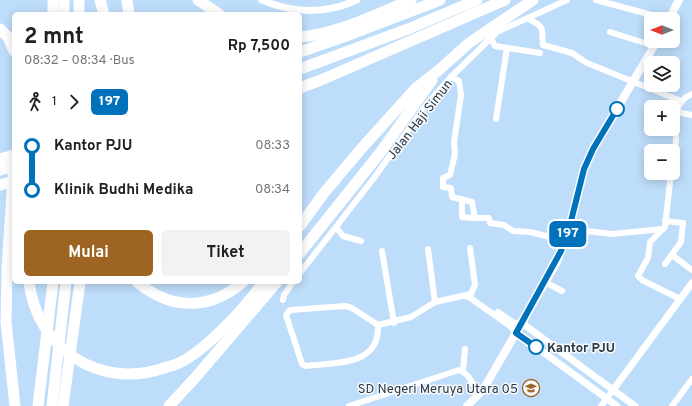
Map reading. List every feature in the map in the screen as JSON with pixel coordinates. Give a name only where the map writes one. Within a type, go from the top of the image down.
[{"type":"highway","points":[[53,12],[54,0]]},
{"type":"highway","points":[[64,0],[64,12]]},
{"type":"highway","points":[[79,0],[79,12]]},
{"type":"highway","points":[[100,0],[103,12]]},
{"type":"highway","points":[[127,0],[129,12]]},
{"type":"highway","points":[[198,0],[216,12]]},
{"type":"highway","points":[[302,38],[342,26],[411,0]]},
{"type":"highway","points":[[302,51],[440,0]]},
{"type":"highway","points":[[302,68],[408,29],[477,0]]},
{"type":"highway","points":[[302,87],[336,74],[505,0]]},
{"type":"highway","points":[[302,223],[324,193],[366,143],[416,88],[440,70],[469,43],[533,0]]},
{"type":"highway","points":[[0,29],[8,38],[12,47]]},
{"type":"highway","points":[[302,250],[380,153],[440,70]]},
{"type":"highway","points":[[0,159],[12,156]]},
{"type":"highway","points":[[0,170],[12,167]]},
{"type":"highway","points":[[0,185],[12,182]]},
{"type":"highway","points":[[12,193],[7,270],[6,322],[15,406]]},
{"type":"highway","points":[[38,406],[53,284]]},
{"type":"highway","points":[[52,406],[66,284]]},
{"type":"highway","points":[[63,406],[80,284]]},
{"type":"highway","points":[[139,284],[146,290],[163,299],[184,304],[216,300],[231,292],[241,284]]},
{"type":"highway","points":[[30,287],[37,311],[47,329],[64,350],[86,365],[100,372],[141,374],[181,363],[214,337],[255,294],[262,284]]},
{"type":"highway","points":[[169,406],[195,378],[275,284]]},
{"type":"main road","points":[[672,12],[679,0]]},
{"type":"main road","points":[[470,405],[479,395],[516,333],[518,323],[545,282],[566,241],[584,169],[593,149],[652,48]]},
{"type":"street","points":[[262,0],[288,9],[318,11],[333,9],[357,0]]},
{"type":"street","name":"Jalan Haji Simun","points":[[302,270],[374,178],[426,104],[451,77],[497,32],[529,19],[567,0]]},
{"type":"street","points":[[596,0],[644,13]]},
{"type":"street","points":[[529,19],[541,26],[543,30],[542,45],[572,53],[587,63],[681,101],[692,94]]},
{"type":"street","points":[[610,32],[644,40]]},
{"type":"street","points":[[490,38],[494,45],[540,53]]},
{"type":"street","points":[[496,119],[507,48]]},
{"type":"street","points":[[451,77],[459,81],[462,95],[454,142],[455,154],[450,175],[443,177],[443,186],[451,188],[452,197],[472,202],[475,218]]},
{"type":"street","points":[[680,113],[692,115]]},
{"type":"street","points":[[670,180],[665,228],[650,242],[648,258],[638,276],[642,280],[680,299]]},
{"type":"street","points":[[462,199],[462,217],[489,218],[489,224],[504,225],[513,231],[530,232],[566,241]]},
{"type":"street","points":[[665,221],[683,223],[680,242],[665,264]]},
{"type":"street","points":[[336,227],[343,236],[361,241]]},
{"type":"street","points":[[569,229],[612,234],[665,228]]},
{"type":"street","points":[[470,248],[475,285],[472,294]]},
{"type":"street","points":[[428,249],[433,305]]},
{"type":"street","points":[[382,250],[394,323]]},
{"type":"street","points":[[672,255],[692,270]]},
{"type":"street","points":[[545,282],[562,291]]},
{"type":"street","points":[[283,300],[284,295],[292,284]]},
{"type":"street","points":[[601,406],[680,299],[691,287]]},
{"type":"street","points":[[433,305],[472,294],[518,323],[635,406]]},
{"type":"street","points":[[378,326],[378,338],[375,346],[359,359],[306,366],[302,364],[286,315],[290,310],[345,306],[352,308],[378,326],[412,317],[437,303],[462,296],[469,297],[617,406]]},
{"type":"street","points":[[465,349],[463,372],[479,395]]},
{"type":"street","points":[[349,406],[454,372],[463,372]]},
{"type":"street","points":[[672,406],[692,379]]},
{"type":"bus line","name":"197","points":[[536,347],[516,333],[556,262],[566,241],[575,208],[578,186],[584,169],[593,149],[617,109]]},
{"type":"place","name":"Kantor PJU","points":[[536,347]]},
{"type":"place","name":"SD Negeri Meruya Utara 05","points":[[531,388]]}]
